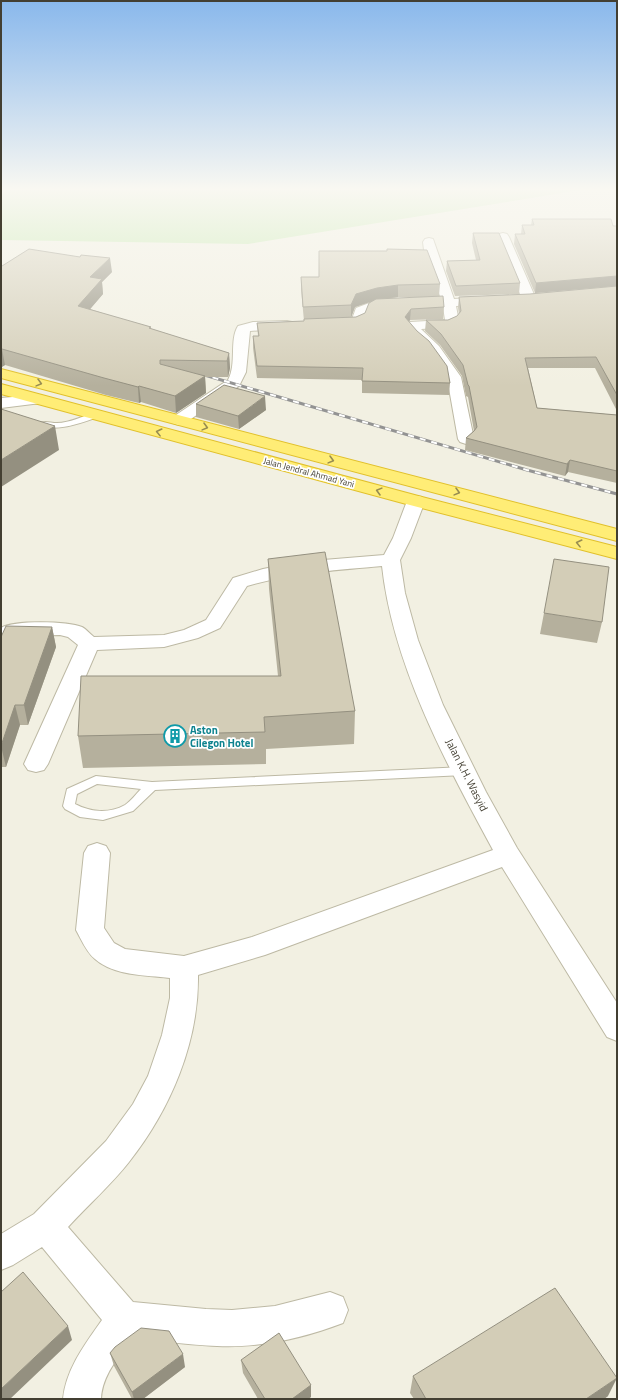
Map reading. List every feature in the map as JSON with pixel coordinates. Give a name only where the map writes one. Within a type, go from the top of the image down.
[{"type":"highway","name":"Jalan Jendral Ahmad Yani","points":[[1,373],[617,535]]},
{"type":"highway","name":"Jalan Jendral Ahmad Yani","points":[[1,389],[36,400],[617,553]]},
{"type":"street","points":[[431,255],[450,302],[452,322],[415,326],[413,328],[422,339],[434,349],[454,377],[466,439]]},
{"type":"street","points":[[510,255],[529,299]]},
{"type":"street","points":[[515,300],[544,298]]},
{"type":"street","points":[[323,324],[355,323],[359,320],[361,311],[372,306],[501,300]]},
{"type":"street","points":[[179,420],[234,383],[238,378],[241,337],[245,328],[253,326],[301,325]]},
{"type":"street","points":[[1,403],[36,400]]},
{"type":"street","points":[[1,637],[12,630],[60,628],[75,632],[89,644],[164,641],[191,634],[213,624],[240,582],[263,575],[299,568],[391,560],[402,538],[416,501]]},
{"type":"street","name":"Jalan K.H. Wasyid","points":[[391,560],[395,593],[408,640],[432,705],[464,771],[508,855],[617,1028]]},
{"type":"street","points":[[36,764],[89,644]]},
{"type":"street","points":[[97,853],[90,930],[104,951],[120,960],[184,968],[255,947],[508,855]]},
{"type":"street","points":[[1,1253],[46,1226],[117,1152],[144,1114],[162,1080],[177,1034],[184,998],[184,968]]},
{"type":"street","points":[[46,1226],[124,1319],[220,1328],[259,1325],[293,1320],[330,1310]]},
{"type":"street","points":[[82,1399],[83,1386],[94,1362],[124,1319]]},
{"type":"lane","points":[[33,422],[54,427],[68,425],[95,415]]},
{"type":"lane","points":[[152,786],[129,808],[103,816],[84,814],[69,806],[71,792],[96,780],[152,786],[464,771]]},
{"type":"building","points":[[19,255],[69,255],[80,257],[81,255],[84,255],[110,258],[90,277],[102,279],[78,306],[151,327],[149,328],[229,353],[227,361],[160,360],[160,364],[205,376],[175,396],[104,378],[2,349],[1,350],[2,266]]},
{"type":"building","points":[[319,255],[429,255],[440,284],[398,285],[377,288],[356,294],[351,305],[303,307],[301,277],[319,277]]},
{"type":"building","points":[[479,255],[508,255],[520,283],[456,286],[447,261],[480,260]]},
{"type":"building","points":[[524,255],[617,255],[617,276],[536,283]]},
{"type":"building","points":[[617,286],[617,395],[596,357],[525,358],[537,408],[617,415],[617,471],[570,460],[567,464],[466,438],[477,427],[469,386],[463,365],[441,334],[426,320],[448,320],[457,316],[461,311],[459,297],[530,294]]},
{"type":"building","points":[[443,296],[444,307],[411,309],[405,317],[417,331],[429,341],[447,366],[450,383],[362,381],[363,368],[257,366],[253,336],[259,336],[257,323],[356,317],[365,313],[369,303],[376,299]]},
{"type":"building","points":[[224,385],[265,396],[238,416],[196,404]]},
{"type":"building","points":[[1,409],[55,426],[1,460]]},
{"type":"building","points":[[325,552],[355,711],[264,717],[265,732],[78,736],[81,676],[281,676],[268,559]]},
{"type":"building","points":[[554,559],[609,567],[602,622],[544,613]]},
{"type":"building","points":[[6,626],[52,627],[24,705],[15,705],[1,746],[1,637]]},
{"type":"building","points":[[23,1272],[68,1326],[1,1389],[1,1292]]},
{"type":"building","points":[[555,1288],[617,1378],[586,1399],[426,1399],[413,1376]]},
{"type":"building","points":[[141,1328],[169,1331],[183,1354],[132,1392],[110,1353],[115,1347]]},
{"type":"building","points":[[279,1333],[311,1385],[292,1399],[265,1399],[241,1360]]},
{"type":"railway","points":[[201,374],[527,470],[617,494]]},
{"type":"place","name":"Aston Cilegon Hotel","points":[[175,736]]}]
